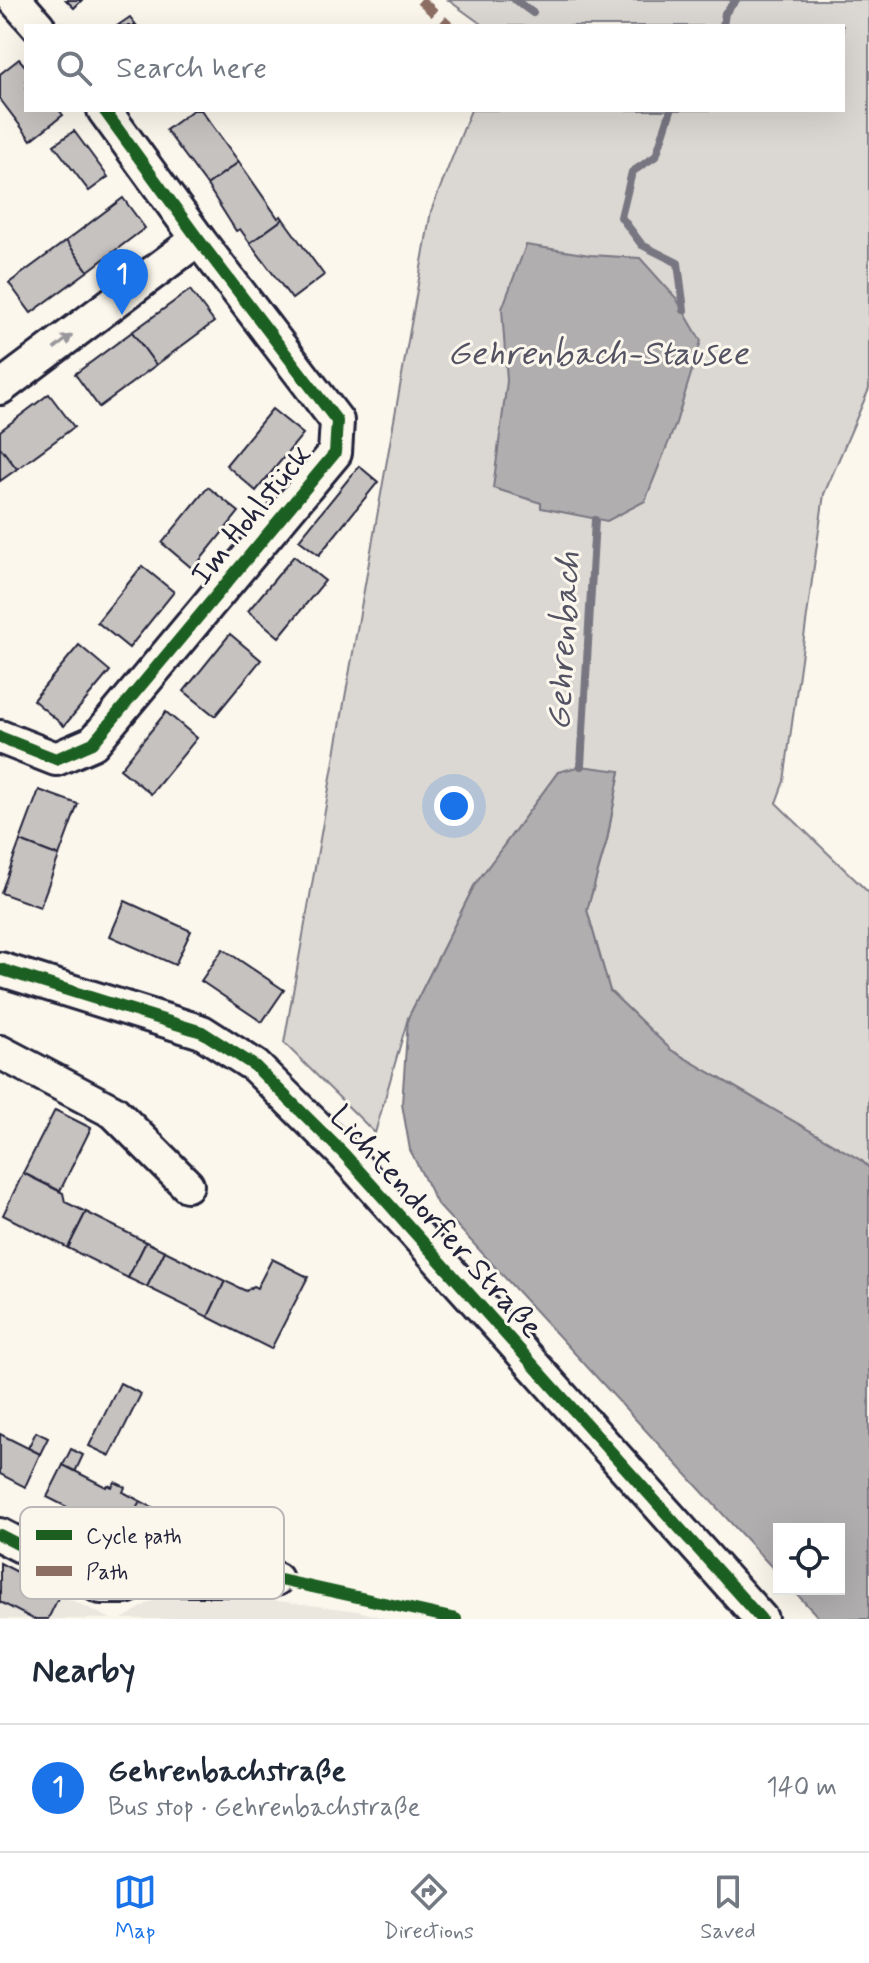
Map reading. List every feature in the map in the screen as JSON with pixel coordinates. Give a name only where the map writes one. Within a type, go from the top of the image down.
[{"type":"street","points":[[15,0],[36,24]]},
{"type":"street","name":"Im Hohlstück","points":[[0,737],[56,759],[93,743],[335,453],[337,421],[105,112]]},
{"type":"street","points":[[0,388],[198,239]]},
{"type":"street","name":"Lichtendorfer Straße","points":[[0,969],[202,1032],[255,1066],[344,1154],[761,1619]]},
{"type":"street","points":[[0,1052],[114,1112],[187,1185]]},
{"type":"street","points":[[0,1535],[20,1545]]},
{"type":"shaded area","points":[[448,0],[869,0],[869,389],[824,494],[784,781],[776,803],[869,893],[869,1168],[862,1161],[671,1050],[610,991],[587,910],[607,840],[620,771],[558,772],[474,886],[408,1018],[375,1133],[284,1043],[431,211],[470,112],[845,112],[845,24],[481,24]]},
{"type":"shaded area","points":[[0,1565],[20,1575],[20,1599],[70,1599],[111,1619],[0,1619]]},
{"type":"shaded area","points":[[155,1599],[261,1599],[358,1611],[389,1619],[122,1619]]},
{"type":"water","name":"Gehrenbach-Stausee","points":[[526,245],[590,255],[640,258],[676,298],[701,341],[675,426],[645,501],[607,521],[541,508],[541,503],[493,488],[507,381],[502,309]]},
{"type":"water","points":[[581,766],[620,771],[607,840],[587,910],[610,991],[671,1050],[862,1161],[869,1168],[869,1619],[820,1619],[798,1595],[845,1595],[845,1523],[773,1523],[773,1568],[437,1204],[410,1150],[402,1104],[408,1018],[474,886],[558,772]]},
{"type":"building","points":[[66,0],[82,0],[74,8]]},
{"type":"building","points":[[130,17],[135,24],[120,24]]},
{"type":"building","points":[[19,59],[24,65],[24,112],[61,112],[63,115],[31,140],[0,99],[0,74]]},
{"type":"building","points":[[190,112],[202,112],[239,162],[207,185],[166,130]]},
{"type":"building","points":[[74,131],[108,177],[89,191],[54,145]]},
{"type":"building","points":[[239,162],[278,218],[281,216],[283,219],[250,243],[240,229],[236,231],[207,185]]},
{"type":"building","points":[[123,198],[145,228],[88,271],[66,241]]},
{"type":"building","points":[[283,219],[324,275],[292,299],[250,243]]},
{"type":"building","points":[[66,241],[88,271],[31,313],[9,283]]},
{"type":"building","points":[[190,290],[214,322],[156,365],[132,332]]},
{"type":"building","points":[[132,332],[156,365],[99,407],[75,374]]},
{"type":"building","points":[[49,394],[74,427],[17,469],[0,447],[0,431]]},
{"type":"building","points":[[272,409],[303,434],[256,491],[226,465]]},
{"type":"building","points":[[0,447],[17,469],[0,481]]},
{"type":"building","points":[[359,466],[378,482],[319,555],[299,540]]},
{"type":"building","points":[[208,487],[239,512],[193,569],[162,543]]},
{"type":"building","points":[[294,556],[325,581],[279,637],[248,611]]},
{"type":"building","points":[[142,566],[174,592],[129,648],[97,622]]},
{"type":"building","points":[[230,634],[261,660],[215,716],[184,691]]},
{"type":"building","points":[[79,645],[110,671],[64,726],[33,700]]},
{"type":"building","points":[[166,712],[197,738],[151,794],[120,769]]},
{"type":"building","points":[[39,790],[78,804],[59,856],[20,841]]},
{"type":"building","points":[[20,841],[59,856],[40,907],[1,893]]},
{"type":"building","points":[[125,901],[191,931],[175,965],[110,936]]},
{"type":"building","points":[[223,949],[284,990],[262,1022],[201,981]]},
{"type":"building","points":[[55,1110],[91,1128],[60,1191],[23,1173]]},
{"type":"building","points":[[23,1173],[63,1193],[65,1202],[86,1212],[68,1248],[3,1215]]},
{"type":"building","points":[[86,1212],[146,1242],[128,1278],[68,1248]]},
{"type":"building","points":[[146,1242],[165,1251],[147,1287],[128,1278]]},
{"type":"building","points":[[165,1251],[225,1281],[208,1317],[147,1287]]},
{"type":"building","points":[[272,1259],[308,1277],[271,1349],[208,1317],[225,1281],[246,1291],[253,1286],[257,1288]]},
{"type":"building","points":[[120,1383],[141,1394],[110,1456],[89,1446]]},
{"type":"building","points":[[36,1432],[48,1438],[40,1454],[28,1448]]},
{"type":"building","points":[[0,1434],[40,1454],[25,1487],[0,1474]]},
{"type":"building","points":[[71,1449],[83,1455],[75,1472],[63,1465]]},
{"type":"building","points":[[63,1465],[106,1487],[112,1487],[115,1482],[125,1487],[123,1492],[140,1501],[137,1507],[67,1507],[47,1497]]},
{"type":"building","points":[[140,1501],[152,1507],[136,1507]]},
{"type":"building","points":[[0,1563],[20,1573],[20,1599],[58,1599],[48,1619],[33,1619],[0,1602]]},
{"type":"waterway","points":[[515,0],[533,13]]},
{"type":"waterway","name":"Gehrenbach","points":[[723,24],[725,13],[736,0]]},
{"type":"waterway","name":"Gehrenbach","points":[[670,112],[656,156],[632,172],[621,217],[642,245],[678,263],[684,310]]},
{"type":"waterway","name":"Gehrenbach","points":[[581,766],[595,520]]},
{"type":"marked path","points":[[420,0],[447,24]]},
{"type":"cycle path","points":[[0,737],[56,759],[93,743],[335,453],[337,421],[105,112]]},
{"type":"cycle path","points":[[0,969],[202,1032],[255,1066],[344,1154],[761,1619]]},
{"type":"cycle path","points":[[0,1535],[20,1545]]},
{"type":"cycle path","points":[[284,1581],[456,1619]]},
{"type":"place","name":"Gehrenbachstraße","points":[[122,315]]}]
